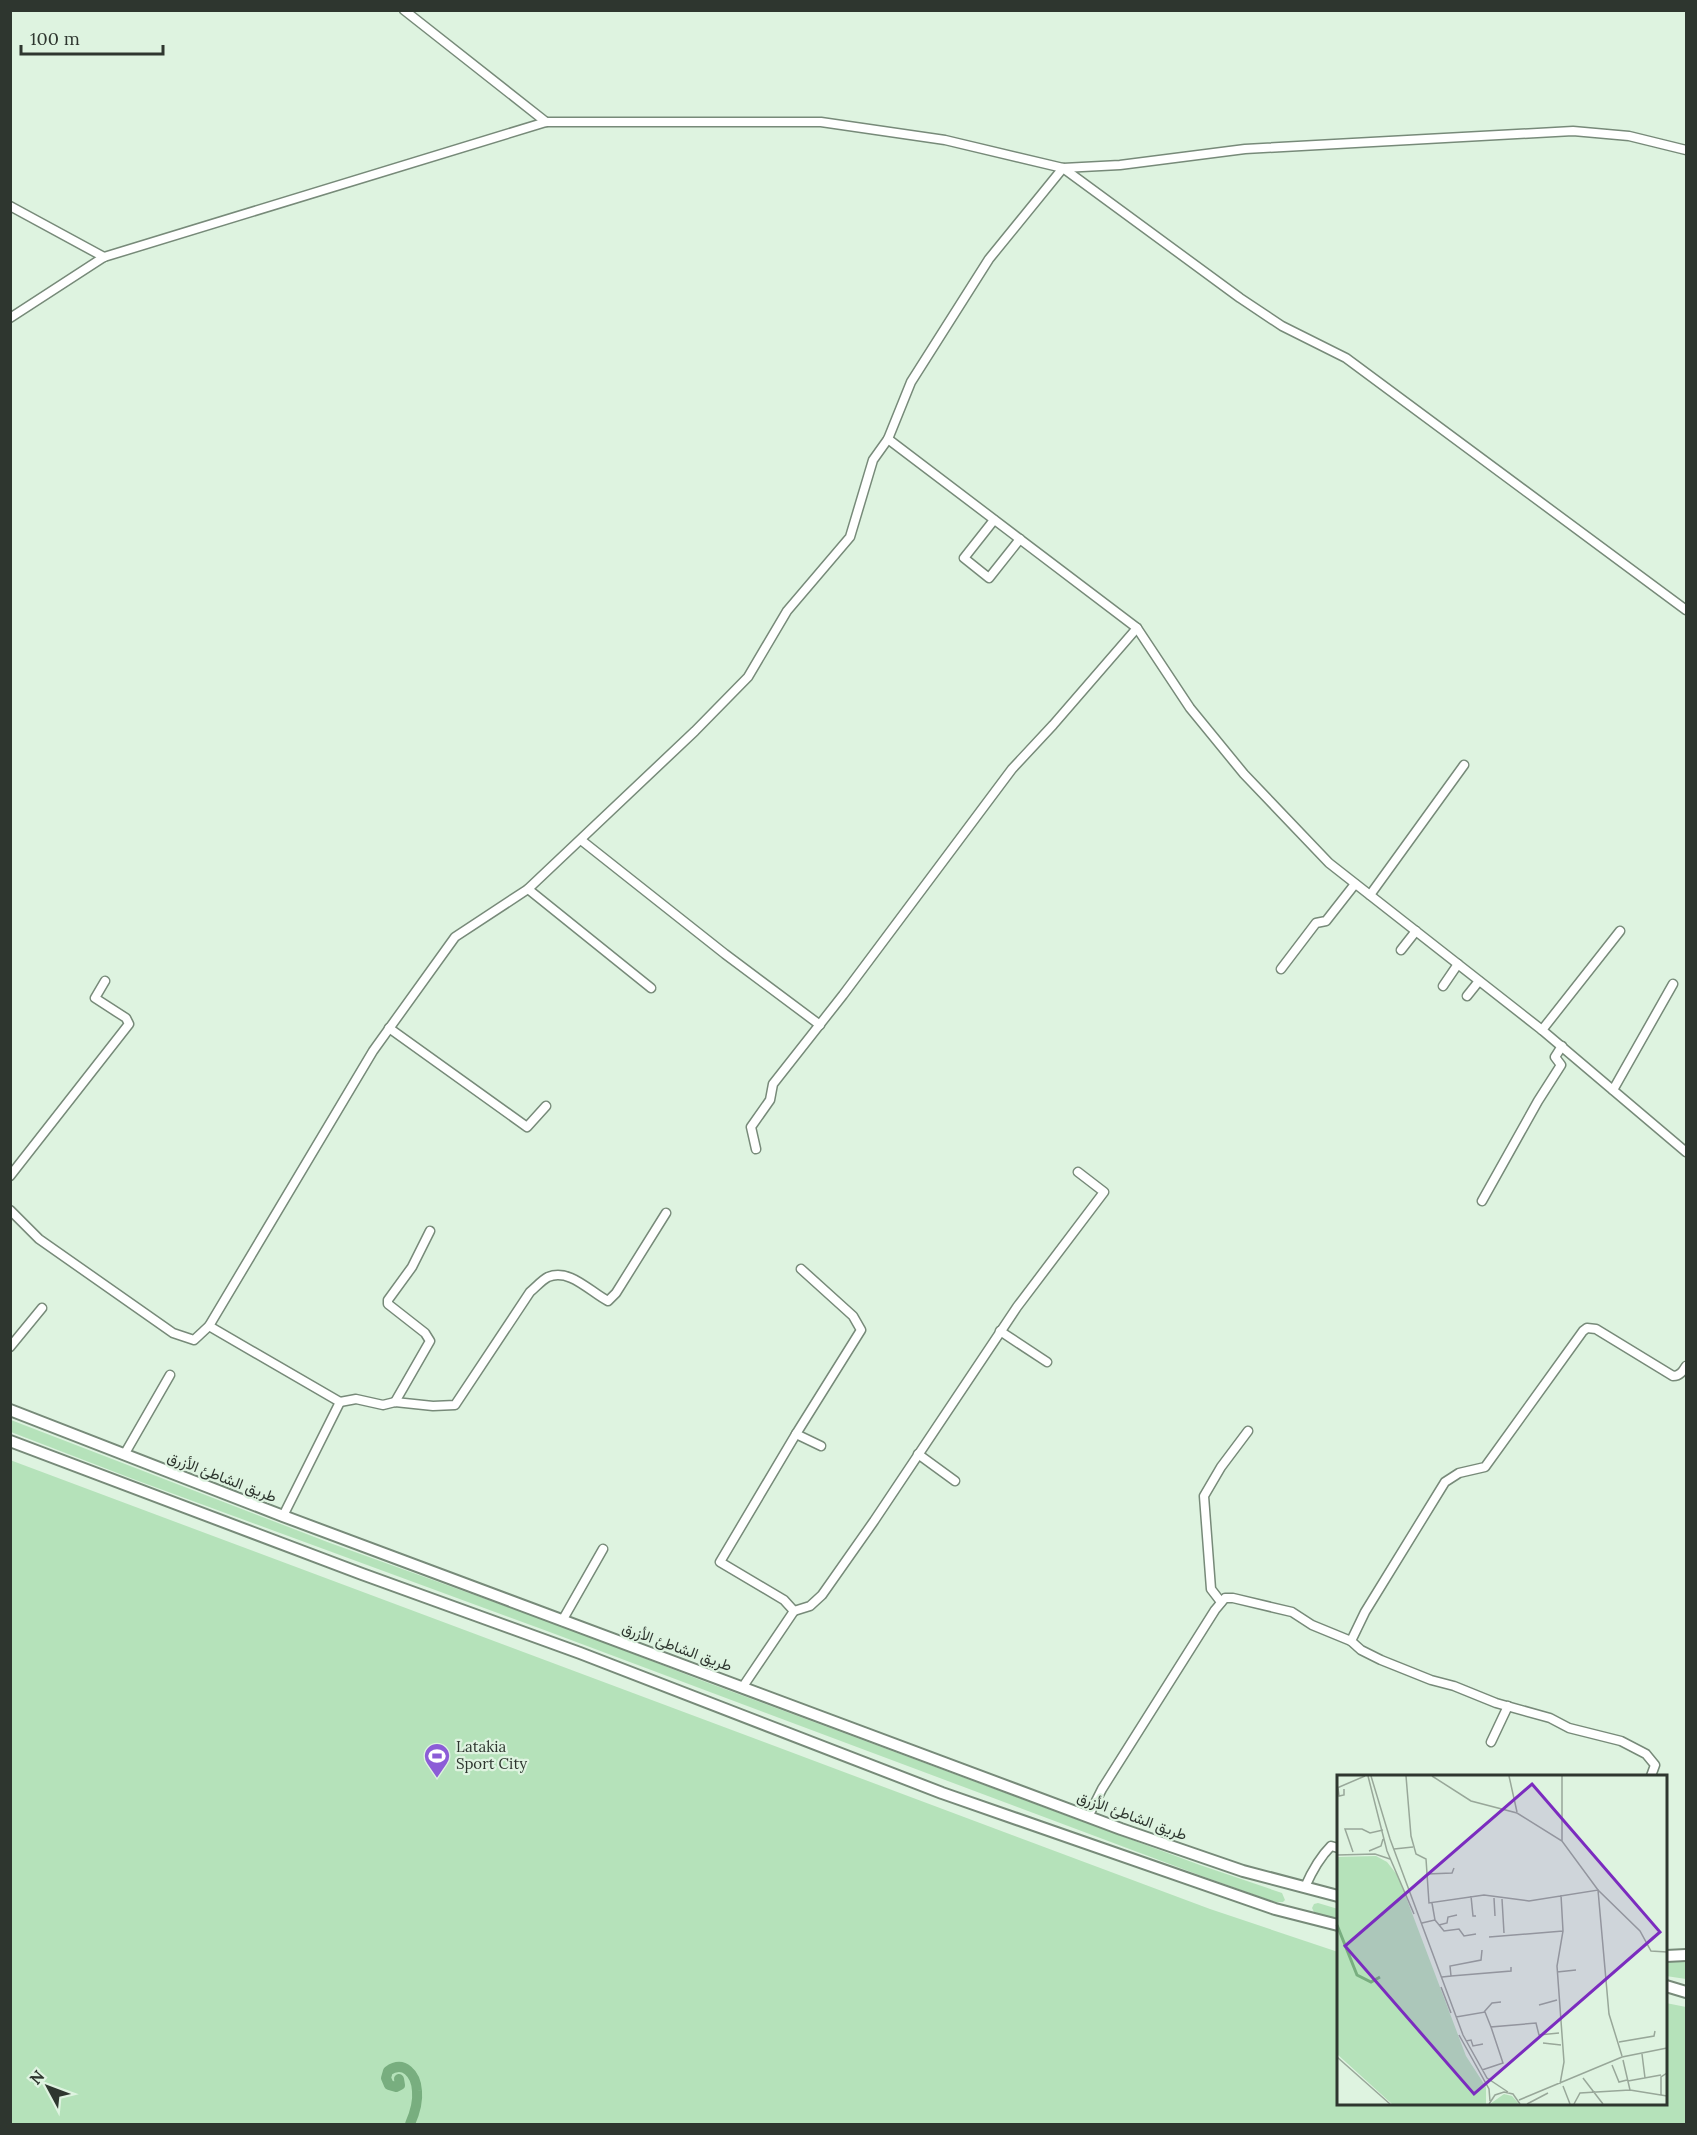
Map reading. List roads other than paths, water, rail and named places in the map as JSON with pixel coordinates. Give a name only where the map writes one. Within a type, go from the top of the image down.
[{"type":"main road","name":"طريق الشاطئ الأزرق","points":[[10,1410],[283,1516],[1088,1817],[1243,1871],[1337,1896]]},
{"type":"main road","points":[[10,1441],[580,1653],[942,1793],[1275,1909],[1337,1925]]},
{"type":"main road","points":[[1667,1956],[1686,1955]]},
{"type":"main road","points":[[1667,1987],[1686,1992]]},
{"type":"street","points":[[404,10],[546,122]]},
{"type":"street","points":[[10,318],[104,257],[546,122],[821,122],[945,140],[1063,168],[1120,165],[1245,149],[1573,131],[1629,136],[1686,150]]},
{"type":"street","points":[[12,1215],[39,1239],[173,1333],[194,1340],[209,1326],[373,1051],[455,938],[528,889],[695,732],[748,677],[787,611],[850,537],[873,460],[888,439],[911,382],[989,259],[1063,168]]},
{"type":"street","points":[[1063,168],[1274,321],[1347,358],[1686,610]]},
{"type":"street","points":[[10,206],[104,257]]},
{"type":"street","points":[[888,439],[1137,628],[1190,708],[1244,774],[1329,863],[1542,1030],[1686,1152]]},
{"type":"street","points":[[994,520],[964,558],[989,578],[1020,539]]},
{"type":"street","points":[[756,1149],[751,1127],[770,1100],[773,1084],[1012,769],[1137,628]]},
{"type":"street","points":[[1370,895],[1464,765]]},
{"type":"street","points":[[580,840],[820,1025]]},
{"type":"street","points":[[1281,969],[1316,923],[1326,921],[1355,884]]},
{"type":"street","points":[[528,889],[651,988]]},
{"type":"street","points":[[1401,951],[1416,931]]},
{"type":"street","points":[[1542,1030],[1620,931]]},
{"type":"street","points":[[1443,986],[1458,964]]},
{"type":"street","points":[[10,1176],[129,1024],[126,1017],[95,998],[105,981]]},
{"type":"street","points":[[1467,996],[1479,981]]},
{"type":"street","points":[[1613,1090],[1672,984]]},
{"type":"street","points":[[389,1028],[527,1127],[546,1106]]},
{"type":"street","points":[[1482,1201],[1538,1101],[1561,1065],[1555,1057],[1562,1047]]},
{"type":"street","points":[[742,1688],[794,1611],[810,1606],[822,1595],[1000,1331],[1104,1192],[1078,1172]]},
{"type":"street","points":[[209,1326],[340,1402],[356,1399],[383,1405],[395,1402],[434,1406],[455,1405],[530,1292],[547,1277],[561,1274],[576,1280],[594,1294],[608,1300],[616,1293],[666,1213]]},
{"type":"street","points":[[395,1402],[430,1341],[425,1333],[388,1304],[388,1300],[412,1267],[430,1231]]},
{"type":"street","points":[[794,1611],[784,1600],[720,1562],[861,1330],[853,1316],[801,1269]]},
{"type":"street","points":[[10,1347],[42,1308]]},
{"type":"street","points":[[1351,1641],[1365,1612],[1445,1482],[1459,1473],[1485,1467],[1583,1331],[1587,1328],[1596,1329],[1672,1376],[1677,1376],[1686,1366]]},
{"type":"street","points":[[1000,1331],[1047,1362]]},
{"type":"street","points":[[124,1455],[171,1375]]},
{"type":"street","points":[[283,1516],[340,1402]]},
{"type":"street","points":[[1221,1602],[1211,1589],[1204,1496],[1221,1467],[1248,1431]]},
{"type":"street","points":[[796,1434],[821,1446]]},
{"type":"street","points":[[918,1454],[955,1481]]},
{"type":"street","points":[[562,1621],[603,1549]]},
{"type":"street","points":[[1088,1817],[1102,1789],[1225,1598],[1292,1612],[1312,1625],[1351,1641],[1361,1650],[1389,1664],[1508,1706],[1550,1718],[1569,1728],[1621,1742],[1646,1754],[1655,1765],[1651,1775]]},
{"type":"street","points":[[1491,1742],[1508,1706]]},
{"type":"street","points":[[1305,1887],[1312,1870],[1323,1855],[1331,1846],[1337,1848]]},
{"type":"waterway","points":[[399,2079],[400,2085],[396,2087],[389,2085],[386,2078],[388,2071],[399,2067],[404,2068],[412,2074],[416,2085],[416,2103],[410,2124]]},
{"type":"place","name":"Latakia Sport City","points":[[437,1779]]}]
